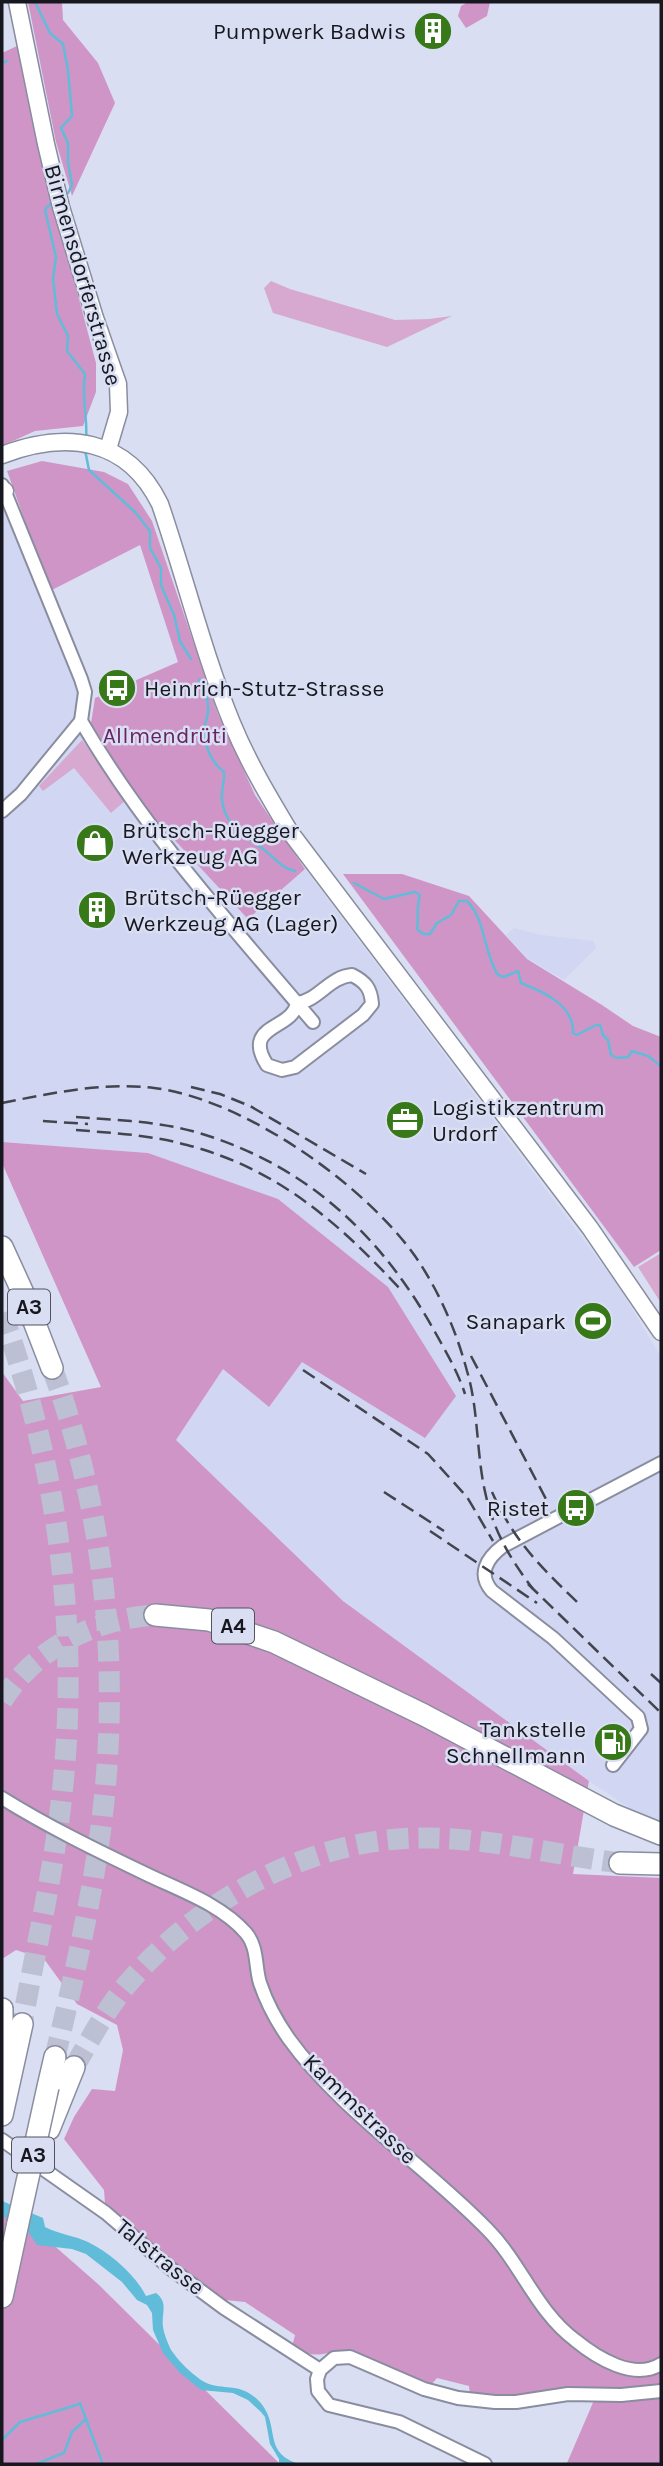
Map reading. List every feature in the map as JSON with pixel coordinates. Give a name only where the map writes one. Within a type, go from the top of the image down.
[{"type":"highway","name":"A3","points":[[2,1247],[52,1368]]},
{"type":"highway","name":"A4","points":[[155,1615],[209,1620],[274,1642],[424,1715],[614,1815],[661,1834]]},
{"type":"highway","points":[[620,1863],[661,1864]]},
{"type":"highway","points":[[2,2009],[6,2052]]},
{"type":"highway","name":"A3","points":[[2,2115],[6,2052],[22,2024]]},
{"type":"highway","name":"A3","points":[[2,2297],[18,2223],[65,2062]]},
{"type":"main road","name":"Birmensdorferstrasse","points":[[17,2],[56,188],[118,384],[119,412],[102,447]]},
{"type":"main road","points":[[2,455],[46,443],[75,443],[102,447],[142,475],[160,504],[233,724],[254,770],[290,832],[622,1273],[661,1332]]},
{"type":"street","points":[[2,811],[21,794],[81,721],[85,692],[3,488]]},
{"type":"street","points":[[81,721],[137,808],[172,855],[313,1022]]},
{"type":"street","points":[[352,975],[368,985],[372,1004],[363,1015],[295,1067],[282,1070],[267,1065],[259,1051],[262,1037],[293,1014],[297,1003],[306,1001],[343,976],[352,975]]},
{"type":"street","points":[[613,1765],[641,1729],[640,1721],[553,1638],[492,1591],[485,1583],[485,1567],[499,1550],[661,1463]]},
{"type":"street","name":"Kammstrasse","points":[[2,1798],[35,1819],[190,1894],[248,1934],[255,1954],[259,1980],[270,2009],[290,2040],[320,2077],[488,2230],[555,2322],[579,2344],[625,2367],[643,2371],[661,2364]]},
{"type":"street","name":"Talstrasse","points":[[2,2140],[106,2213],[163,2262],[224,2308],[320,2370]]},
{"type":"street","points":[[485,2464],[399,2422],[338,2409],[329,2404],[320,2395],[317,2387],[320,2370],[334,2358],[350,2357],[424,2389],[458,2398],[495,2403],[568,2394],[630,2395],[661,2391]]},
{"type":"shaded area","points":[[271,281],[395,320],[452,316],[387,347],[273,313],[264,288]]},
{"type":"shaded area","points":[[2,506],[91,723],[142,805],[248,918],[305,869],[617,1284],[661,1357],[661,1823],[651,1822],[589,1781],[343,1601],[176,1440],[223,1369],[148,1153],[2,1142]]},
{"type":"shaded area","points":[[82,740],[126,800],[111,813],[74,768],[43,791],[39,786]]},
{"type":"shaded area","points":[[514,928],[541,935],[593,941],[596,948],[564,980],[527,958],[506,935]]},
{"type":"shaded area","points":[[661,1253],[661,1303],[638,1267]]},
{"type":"green space","points":[[28,2],[62,2],[63,20],[98,63],[115,103],[72,196],[56,142]]},
{"type":"green space","points":[[468,2],[490,2],[487,16],[466,28],[458,16],[461,6]]},
{"type":"green space","points":[[17,46],[34,130],[96,363],[96,392],[83,426],[35,431],[2,446],[2,53]]},
{"type":"green space","name":"Allmendrüti","points":[[42,461],[104,472],[128,484],[152,521],[218,714],[255,795],[305,869],[248,919],[142,805],[91,723],[95,698],[178,662],[140,545],[50,591],[7,471]]},
{"type":"green space","points":[[343,874],[402,874],[469,896],[527,959],[633,1026],[661,1037],[661,1250],[634,1267]]},
{"type":"green space","points":[[2,1142],[148,1153],[278,1199],[388,1287],[456,1396],[425,1438],[302,1362],[269,1407],[223,1369],[176,1440],[343,1601],[589,1781],[573,1874],[661,1878],[661,2464],[567,2463],[598,2391],[502,2398],[470,2395],[469,2386],[437,2378],[430,2386],[352,2352],[317,2355],[292,2347],[295,2335],[245,2302],[225,2300],[178,2265],[105,2203],[104,2190],[64,2139],[92,2089],[115,2091],[123,2050],[117,2025],[77,2004],[44,1959],[16,1950],[2,1959],[2,1372],[23,1401],[101,1387],[2,1163]]},
{"type":"green space","points":[[2,2200],[98,2284],[280,2464],[2,2464]]},
{"type":"water","points":[[2,2201],[43,2218],[45,2227],[96,2247],[129,2272],[146,2296],[156,2293],[163,2304],[165,2335],[177,2358],[204,2382],[240,2389],[259,2401],[266,2410],[280,2453],[299,2464],[279,2464],[270,2444],[265,2417],[248,2400],[233,2393],[201,2390],[180,2373],[163,2353],[153,2330],[152,2313],[147,2305],[137,2300],[122,2282],[86,2254],[72,2249],[37,2245],[25,2227],[2,2216]]},
{"type":"waterway","points":[[35,2],[50,33],[63,44],[68,70],[72,116],[61,128],[68,143],[72,185],[68,193]]},
{"type":"waterway","points":[[2,63],[7,61]]},
{"type":"waterway","points":[[51,203],[45,210],[56,257],[53,278],[57,314],[68,336],[67,351],[85,374],[86,440]]},
{"type":"waterway","points":[[85,450],[89,470],[135,512],[150,531],[150,548],[161,568],[161,585],[174,615],[180,641],[191,659]]},
{"type":"waterway","points":[[199,679],[208,702],[205,727],[207,747],[215,763],[224,772],[222,799],[227,816],[243,834],[282,865],[295,871]]},
{"type":"waterway","points":[[354,883],[384,899],[415,892],[420,895],[417,929],[423,934],[430,934],[437,923],[451,915],[459,901],[467,901],[478,917],[489,956],[498,975],[504,977],[518,971],[521,983],[548,995],[563,1007],[569,1015],[573,1033],[577,1035],[600,1025],[608,1040],[611,1055],[617,1058],[628,1057],[632,1051],[648,1056],[661,1066]]},
{"type":"waterway","points":[[80,2403],[102,2462]]},
{"type":"waterway","points":[[2,2440],[20,2422],[80,2404]]},
{"type":"waterway","points":[[36,2464],[64,2453],[72,2432],[86,2419]]},
{"type":"tunnel","points":[[2,1313],[38,1430],[50,1490],[60,1550],[68,1671],[67,1733],[59,1823],[22,2024]]},
{"type":"tunnel","points":[[52,1368],[84,1473],[95,1527],[108,1636],[109,1691],[104,1801],[95,1866],[55,2057]]},
{"type":"tunnel","points":[[2,1701],[31,1666],[68,1640],[110,1623],[155,1615]]},
{"type":"tunnel","points":[[74,2067],[118,1996],[154,1955],[187,1926],[223,1900],[262,1878],[302,1861],[345,1848],[388,1840],[431,1838],[502,1844],[620,1863]]},
{"type":"railway","points":[[2,1103],[115,1086],[154,1088],[189,1095],[262,1127],[298,1149],[365,1200],[393,1228],[415,1256],[446,1311],[471,1386],[489,1509],[504,1545],[533,1589]]},
{"type":"railway","points":[[191,1087],[220,1094],[250,1106],[366,1174]]},
{"type":"railway","points":[[76,1117],[149,1123],[192,1131],[232,1144],[303,1182],[363,1233],[389,1263],[435,1332],[465,1394]]},
{"type":"railway","points":[[43,1121],[88,1124]]},
{"type":"railway","points":[[76,1130],[132,1135],[187,1145],[220,1155],[251,1169],[279,1184],[331,1222],[403,1292]]},
{"type":"railway","points":[[471,1356],[547,1501]]},
{"type":"railway","points":[[303,1370],[428,1454],[467,1497],[493,1541]]},
{"type":"railway","points":[[384,1492],[444,1531]]},
{"type":"railway","points":[[492,1492],[509,1525],[528,1552],[577,1602]]},
{"type":"railway","points":[[430,1531],[537,1603]]},
{"type":"railway","points":[[528,1584],[661,1713]]},
{"type":"railway","points":[[651,1674],[661,1683]]},
{"type":"place","name":"Pumpwerk Badwis","points":[[433,31]]},
{"type":"place","name":"Heinrich-Stutz-Strasse","points":[[117,688]]},
{"type":"place","name":"Brütsch-Rüegger Werkzeug AG","points":[[95,843]]},
{"type":"place","name":"Brütsch-Rüegger Werkzeug AG (Lager)","points":[[97,910]]},
{"type":"place","name":"Logistikzentrum Urdorf","points":[[405,1120]]},
{"type":"place","name":"Sanapark","points":[[593,1321]]},
{"type":"place","name":"Ristet","points":[[576,1508]]},
{"type":"place","name":"Tankstelle Schnellmann","points":[[613,1742]]}]
